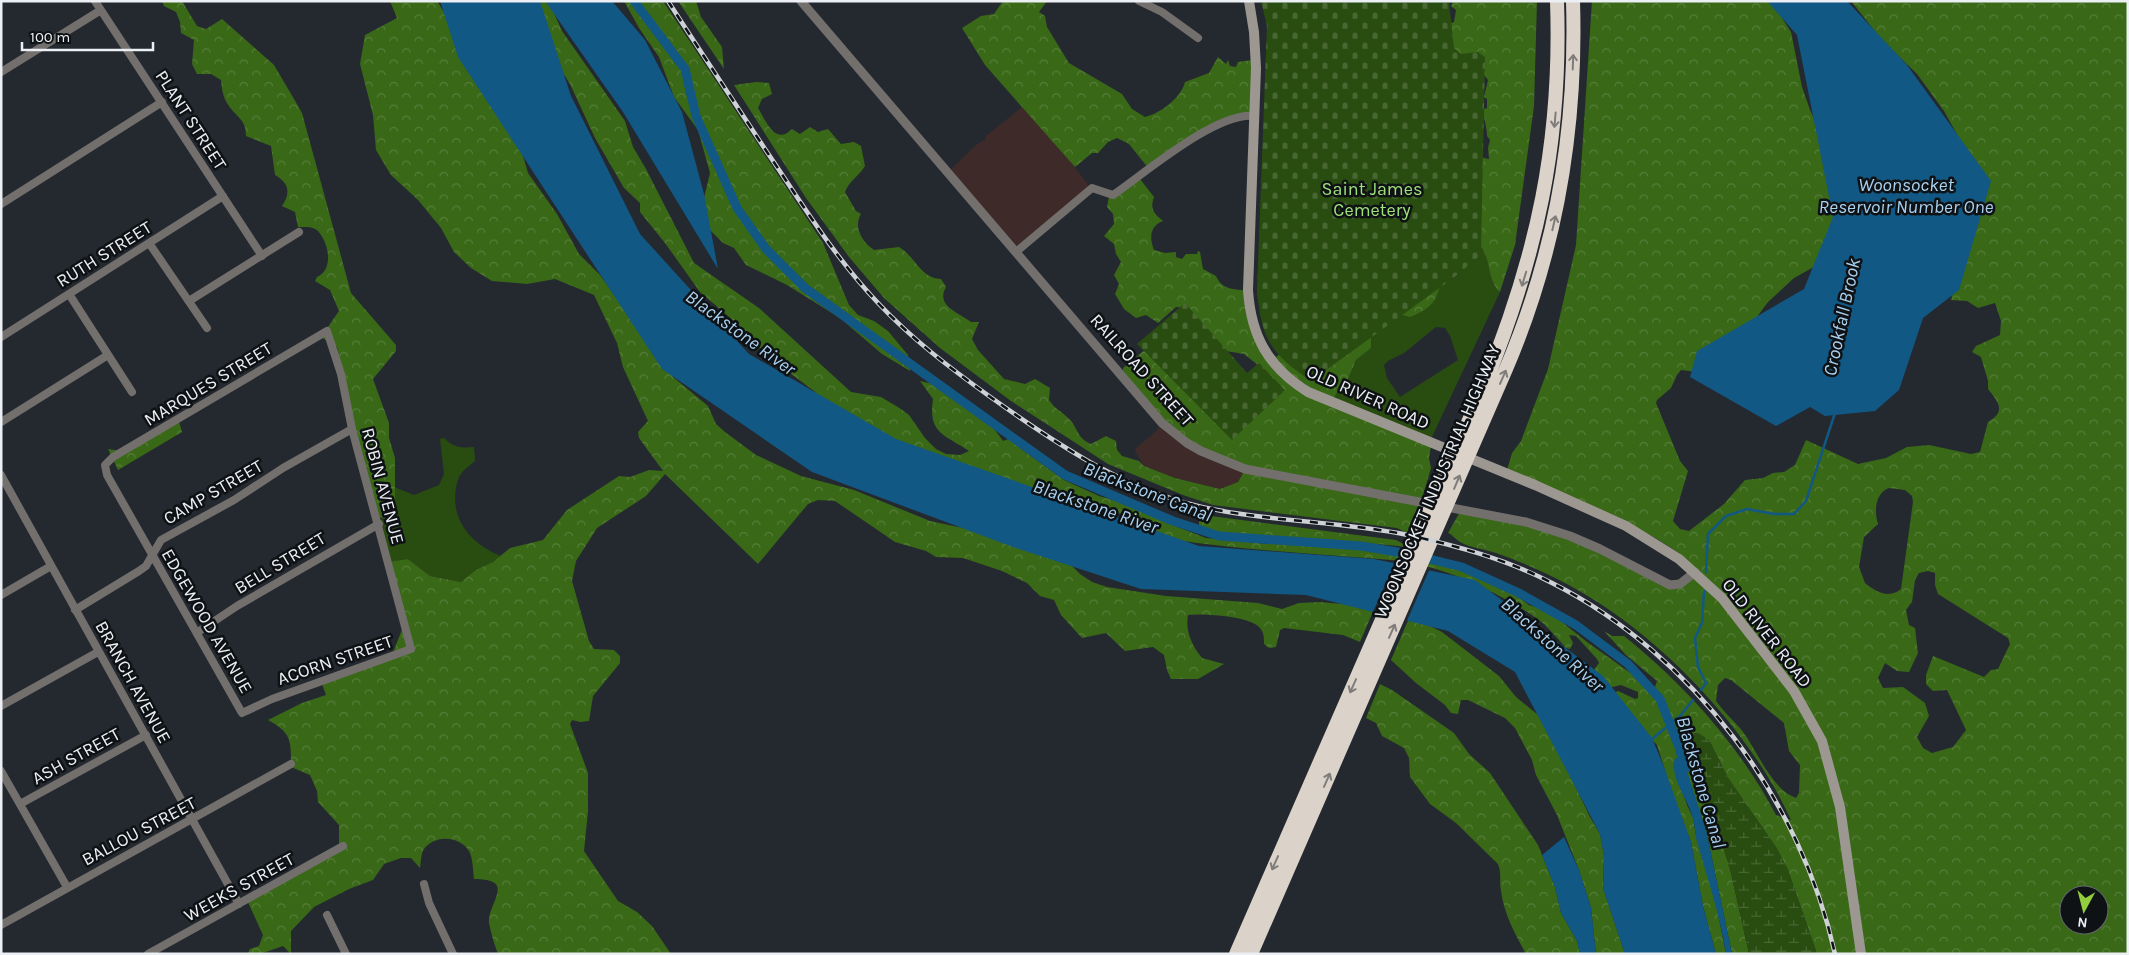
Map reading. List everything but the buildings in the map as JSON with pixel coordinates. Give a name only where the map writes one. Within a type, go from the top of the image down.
[{"type":"highway","name":"WOONSOCKET INDUSTRIAL HIGHWAY","points":[[1477,419],[1514,308],[1542,211],[1555,116],[1558,53],[1557,1]]},
{"type":"highway","name":"WOONSOCKET INDUSTRIAL HIGHWAY","points":[[1236,954],[1301,822],[1477,419],[1531,305],[1556,213],[1566,159],[1572,104],[1572,1]]},
{"type":"highway","name":"WOONSOCKET INDUSTRIAL HIGHWAY","points":[[1251,954],[1301,822]]},
{"type":"main road","name":"OLD RIVER ROAD","points":[[1249,1],[1256,50],[1249,307],[1253,327],[1264,349],[1283,374],[1303,389],[1535,485],[1626,526],[1664,549],[1695,572],[1722,598],[1744,624],[1802,704],[1822,741],[1838,805],[1861,954]]},
{"type":"street","name":"PLANT STREET","points":[[95,1],[262,256]]},
{"type":"street","name":"RAILROAD STREET","points":[[801,1],[1162,423],[1201,452],[1246,469],[1275,476],[1534,525],[1570,536],[1600,549],[1670,585],[1680,584],[1695,572]]},
{"type":"street","points":[[1139,1],[1162,12],[1198,38]]},
{"type":"street","points":[[1,72],[101,10]]},
{"type":"street","points":[[1,204],[162,102]]},
{"type":"street","points":[[1016,252],[1092,188],[1114,195],[1210,130],[1230,119],[1244,115],[1254,116]]},
{"type":"street","name":"RUTH STREET","points":[[1,337],[223,196]]},
{"type":"street","points":[[188,301],[299,232]]},
{"type":"street","points":[[149,243],[207,328]]},
{"type":"street","points":[[69,294],[132,392]]},
{"type":"street","name":"ROBIN AVENUE","points":[[328,331],[341,374],[352,429],[379,524],[393,586],[412,649]]},
{"type":"street","name":"MARQUES STREET","points":[[105,464],[113,457],[328,331]]},
{"type":"street","points":[[1,422],[108,355]]},
{"type":"street","name":"CAMP STREET","points":[[75,610],[139,571],[161,540],[234,500],[283,468],[352,429]]},
{"type":"street","name":"EDGEWOOD AVENUE","points":[[105,464],[107,475],[198,632],[242,713]]},
{"type":"street","name":"BRANCH AVENUE","points":[[3,481],[239,904]]},
{"type":"street","name":"BELL STREET","points":[[198,632],[379,524]]},
{"type":"street","points":[[1,595],[51,566]]},
{"type":"street","name":"ACORN STREET","points":[[242,713],[272,699],[412,649]]},
{"type":"street","points":[[1,706],[98,652]]},
{"type":"street","name":"ASH STREET","points":[[20,804],[146,735]]},
{"type":"street","name":"BALLOU STREET","points":[[1,925],[291,764]]},
{"type":"street","points":[[1,771],[67,887]]},
{"type":"street","name":"WEEKS STREET","points":[[148,954],[343,846]]},
{"type":"street","points":[[424,884],[429,902],[454,954]]},
{"type":"street","points":[[327,915],[346,954]]},
{"type":"shaded area","points":[[1022,107],[1063,152],[1090,187],[1017,247],[950,170],[976,145],[986,139],[986,136]]},
{"type":"shaded area","points":[[1165,420],[1209,452],[1246,468],[1238,482],[1220,489],[1175,478],[1144,466],[1135,451],[1136,448],[1154,433]]},
{"type":"green space","points":[[162,1],[182,1],[197,26],[206,29],[222,19],[274,65],[302,113],[351,293],[396,345],[396,351],[373,379],[389,423],[389,438],[395,458],[395,523],[379,517],[355,429],[337,347],[321,337],[339,311],[330,290],[315,281],[326,269],[328,263],[325,242],[316,229],[298,227],[295,212],[282,206],[287,197],[287,189],[283,181],[275,175],[271,146],[246,136],[243,122],[225,100],[221,80],[211,74],[197,74],[192,64],[194,40],[181,33],[180,22],[176,12],[164,6]]},
{"type":"green space","points":[[390,1],[437,1],[455,30],[523,156],[528,173],[557,214],[579,254],[600,275],[673,377],[708,406],[716,424],[756,455],[801,476],[854,490],[930,521],[982,532],[1065,559],[1080,574],[1092,582],[1107,587],[1166,596],[1258,603],[1282,609],[1299,603],[1320,602],[1375,607],[1360,642],[1343,635],[1284,628],[1280,630],[1276,647],[1269,648],[1264,644],[1261,630],[1252,623],[1224,616],[1188,615],[1188,632],[1198,653],[1202,658],[1224,664],[1198,679],[1171,679],[1164,655],[1153,647],[1125,651],[1106,633],[1082,638],[1061,615],[1054,600],[1040,596],[1027,583],[1002,571],[963,558],[936,557],[926,551],[895,542],[835,501],[818,500],[808,504],[758,564],[665,474],[646,496],[597,528],[576,561],[572,581],[589,641],[594,649],[614,650],[620,656],[620,663],[593,696],[589,721],[580,722],[572,720],[570,724],[588,773],[588,811],[584,851],[618,901],[637,912],[652,926],[671,954],[498,954],[489,923],[498,888],[495,883],[487,880],[474,879],[469,851],[460,842],[447,839],[434,841],[424,849],[420,868],[411,858],[401,858],[384,864],[373,880],[349,889],[314,907],[291,931],[291,954],[283,946],[260,954],[248,953],[250,949],[259,946],[263,935],[247,900],[339,850],[339,825],[318,802],[317,791],[310,775],[291,767],[290,744],[286,734],[268,720],[302,703],[326,695],[322,684],[392,655],[405,622],[387,562],[408,559],[430,576],[461,582],[476,570],[493,562],[510,548],[543,540],[567,510],[619,476],[630,477],[649,470],[663,471],[639,438],[638,432],[648,421],[623,367],[617,343],[594,295],[555,279],[527,284],[492,281],[471,268],[454,252],[441,228],[418,200],[391,175],[376,150],[373,115],[360,64],[365,35],[397,18]]},
{"type":"green space","points":[[534,1],[549,2],[562,31],[625,121],[633,147],[694,263],[759,308],[851,392],[881,397],[909,415],[925,438],[936,449],[946,454],[960,455],[969,451],[945,436],[935,426],[932,410],[933,399],[920,381],[942,386],[990,423],[1003,441],[1014,437],[1020,448],[1064,480],[1099,496],[1127,504],[1167,523],[1206,538],[1268,544],[1317,545],[1407,555],[1403,561],[1257,549],[1170,539],[1155,532],[1142,520],[1135,517],[962,477],[838,414],[814,391],[770,358],[734,321],[700,292],[640,212],[640,203],[624,188],[595,138],[570,84],[550,52]]},
{"type":"green space","points":[[624,1],[663,1],[823,243],[849,305],[858,315],[874,321],[888,331],[908,355],[910,371],[882,354],[840,318],[787,285],[746,265],[734,248],[723,243],[705,225],[700,214],[710,173],[698,130],[674,97],[659,57],[639,28]]},
{"type":"green space","points":[[678,1],[696,1],[701,17],[722,47],[724,69]]},
{"type":"green space","points":[[1003,1],[1047,1],[1039,12],[1045,16],[1047,27],[1069,63],[1122,94],[1132,109],[1145,117],[1170,104],[1179,94],[1185,82],[1209,73],[1218,57],[1226,64],[1228,60],[1230,66],[1236,67],[1238,62],[1252,60],[1255,113],[1210,129],[1149,169],[1129,144],[1117,138],[1108,142],[1098,153],[1092,153],[1075,167],[985,65],[962,28],[981,16],[994,14]]},
{"type":"green space","name":"Saint James Cemetery","points":[[1261,1],[1449,1],[1454,48],[1461,54],[1478,52],[1485,57],[1481,252],[1477,258],[1456,276],[1311,381],[1286,362],[1270,344],[1265,334],[1259,308],[1257,291],[1267,26]]},
{"type":"green space","points":[[1453,1],[1537,1],[1534,106],[1515,245],[1500,292],[1493,281],[1485,255],[1478,244],[1479,157],[1489,159],[1488,148],[1490,140],[1487,136],[1484,113],[1484,109],[1487,108],[1487,99],[1484,97],[1488,80],[1481,71],[1454,60],[1446,25],[1454,22],[1456,10],[1451,6]]},
{"type":"green space","points":[[1592,1],[1771,1],[1791,32],[1802,87],[1810,110],[1827,146],[1843,208],[1819,264],[1794,278],[1768,302],[1748,329],[1706,373],[1681,370],[1671,388],[1657,400],[1656,403],[1680,461],[1688,471],[1673,521],[1680,529],[1689,531],[1724,504],[1745,480],[1763,478],[1773,473],[1784,472],[1795,465],[1806,440],[1858,464],[1886,458],[1907,447],[1929,445],[1971,454],[1980,452],[1988,422],[1997,414],[1999,406],[1988,389],[1988,381],[1981,357],[1972,352],[1976,346],[2000,335],[2001,321],[1995,303],[1978,308],[1967,301],[1951,300],[1954,288],[1959,138],[1944,111],[1917,74],[1881,39],[1851,1],[2128,1],[2128,954],[1817,954],[1788,870],[1776,847],[1728,778],[1709,740],[1693,742],[1731,873],[1749,954],[1732,954],[1706,830],[1673,765],[1693,818],[1696,836],[1712,884],[1726,954],[1716,954],[1703,906],[1691,842],[1676,805],[1657,745],[1610,695],[1618,691],[1635,699],[1638,698],[1638,692],[1621,685],[1608,688],[1594,670],[1599,663],[1597,659],[1576,636],[1569,635],[1573,643],[1570,649],[1566,648],[1545,625],[1521,608],[1469,581],[1423,566],[1425,560],[1461,569],[1513,593],[1529,605],[1548,611],[1587,642],[1646,684],[1655,687],[1657,681],[1626,655],[1604,631],[1612,636],[1624,636],[1668,675],[1709,718],[1746,765],[1776,815],[1791,820],[1754,755],[1730,724],[1704,693],[1647,638],[1586,595],[1564,583],[1508,557],[1464,544],[1448,533],[1461,510],[1539,522],[1663,580],[1674,581],[1691,575],[1679,553],[1622,519],[1507,470],[1512,453],[1521,441],[1548,369],[1576,245]],"holes":[[[1889,488],[1905,490],[1912,496],[1913,502],[1901,589],[1892,594],[1878,591],[1865,583],[1859,567],[1864,537],[1878,524],[1876,514],[1878,498],[1884,490]],[[1928,571],[1935,573],[1935,585],[1938,594],[2008,638],[2010,644],[1998,669],[1991,670],[1984,677],[1933,656],[1926,675],[1926,684],[1933,691],[1947,690],[1966,730],[1953,747],[1932,753],[1923,748],[1917,737],[1929,716],[1925,703],[1903,687],[1883,688],[1878,678],[1885,663],[1897,671],[1909,672],[1918,653],[1915,628],[1909,625],[1906,610],[1912,602],[1915,580],[1919,573]],[[1725,678],[1731,680],[1784,723],[1789,751],[1800,765],[1799,793],[1796,798],[1787,793],[1771,777],[1745,735],[1716,701],[1718,685]]]},
{"type":"green space","points":[[756,82],[769,83],[772,94],[762,99],[758,108],[768,125],[776,133],[786,134],[792,129],[800,134],[810,127],[818,132],[828,129],[841,144],[854,142],[861,146],[865,166],[845,192],[856,211],[861,214],[858,229],[863,239],[874,250],[899,247],[928,275],[941,279],[946,287],[943,294],[946,304],[971,322],[979,322],[972,339],[978,350],[1004,379],[1025,384],[1035,379],[1050,388],[1049,400],[1071,420],[1082,439],[1091,444],[1106,436],[1116,441],[1117,450],[1122,456],[1139,461],[1144,466],[1175,478],[1220,489],[1238,482],[1246,468],[1204,448],[1175,429],[1149,403],[1123,371],[1123,368],[1158,339],[1208,396],[1268,373],[1244,354],[1226,351],[1186,308],[1176,307],[1158,323],[1146,315],[1136,318],[1124,309],[1115,294],[1119,284],[1114,275],[1121,262],[1116,254],[1114,244],[1104,236],[1114,224],[1113,214],[1107,207],[1110,191],[1117,190],[1140,179],[1154,197],[1153,210],[1163,221],[1155,226],[1152,232],[1151,241],[1154,250],[1165,253],[1176,252],[1176,257],[1182,259],[1186,254],[1197,254],[1198,251],[1200,252],[1203,269],[1216,276],[1222,284],[1230,288],[1251,291],[1256,318],[1265,343],[1276,357],[1294,343],[1440,285],[1433,302],[1421,312],[1410,317],[1387,311],[1371,328],[1371,348],[1356,360],[1348,379],[1343,382],[1334,398],[1432,440],[1429,458],[1431,468],[1423,495],[1407,533],[1397,528],[1213,505],[1183,495],[1108,464],[1011,401],[940,348],[884,298],[849,257],[806,198],[734,85]]},
{"type":"green space","points":[[1478,244],[1485,255],[1493,281],[1500,292],[1431,439],[1334,398],[1343,382],[1348,379],[1356,360],[1371,348],[1371,328],[1457,276]],"holes":[[[1436,327],[1445,328],[1450,336],[1458,360],[1400,397],[1387,378],[1384,365],[1404,353]]]},
{"type":"green space","points":[[1185,303],[1247,373],[1259,363],[1285,390],[1232,440],[1137,344]]},
{"type":"green space","points":[[178,418],[182,432],[118,470],[108,449],[122,451]]},
{"type":"green space","points":[[444,438],[458,447],[474,447],[475,461],[462,472],[456,488],[455,500],[457,511],[460,521],[473,538],[481,545],[501,556],[461,582],[430,576],[408,559],[387,562],[376,518],[395,523],[394,487],[414,495],[439,485],[444,474],[440,439]]},
{"type":"green space","points":[[1211,516],[1396,540],[1409,547],[1236,535],[1199,526],[1199,521]]},
{"type":"green space","points":[[1410,616],[1442,632],[1499,676],[1516,697],[1543,719],[1600,834],[1604,856],[1603,888],[1625,954],[1596,954],[1591,908],[1579,870],[1557,815],[1536,775],[1532,760],[1515,728],[1505,718],[1468,700],[1461,700],[1458,714],[1451,713],[1445,705],[1416,683],[1391,660]]},
{"type":"green space","points":[[1380,684],[1392,690],[1454,733],[1469,754],[1490,773],[1538,845],[1555,887],[1561,913],[1577,941],[1580,954],[1526,954],[1507,916],[1500,888],[1498,864],[1456,823],[1430,804],[1410,777],[1409,758],[1404,748],[1382,736],[1376,723],[1366,718]]},
{"type":"green space","points":[[1697,732],[1709,740],[1728,778],[1776,847],[1788,870],[1817,954],[1749,954],[1731,873],[1696,759],[1693,742],[1694,733]]},
{"type":"water","name":"Blackstone River","points":[[440,1],[540,1],[571,96],[640,234],[749,354],[896,439],[1199,546],[1374,559],[1475,580],[1603,676],[1652,738],[1691,842],[1703,906],[1716,954],[1625,954],[1603,888],[1604,856],[1600,834],[1515,672],[1448,631],[1306,595],[1141,589],[1013,547],[812,472],[662,369],[458,57]]},
{"type":"water","points":[[545,1],[612,1],[645,40],[682,112],[704,194],[718,269],[623,112]]},
{"type":"water","name":"Woonsocket Reservoir Number One","points":[[1767,1],[1847,1],[1907,65],[1991,181],[1959,290],[1923,318],[1899,390],[1875,411],[1825,416],[1810,407],[1776,426],[1690,377],[1697,351],[1804,289],[1833,217],[1797,35]]},
{"type":"water","points":[[1675,758],[1683,759],[1706,830],[1732,954],[1726,954],[1717,910],[1696,838],[1694,821],[1677,781],[1674,766]]},
{"type":"water","points":[[1564,837],[1579,870],[1591,908],[1596,954],[1580,954],[1577,941],[1561,913],[1555,887],[1542,855]]},
{"type":"pier","points":[[1396,561],[1430,568],[1406,623],[1372,614]]},
{"type":"waterway","name":"Blackstone Canal","points":[[634,1],[685,69],[696,116],[737,208],[766,249],[805,288],[1065,475],[1173,521],[1219,536],[1361,546],[1409,554],[1462,567],[1519,593],[1576,625],[1628,664],[1660,699],[1679,747],[1685,769]]},
{"type":"waterway","name":"Crookfall Brook","points":[[1706,572],[1708,534],[1726,516],[1747,509],[1774,514],[1794,514],[1806,501],[1835,413]]},
{"type":"waterway","name":"Crookfall Brook","points":[[1701,690],[1706,683],[1698,667],[1695,638],[1702,623],[1704,591]]},
{"type":"waterway","name":"Crookfall Brook","points":[[1652,739],[1680,716],[1693,700]]},
{"type":"railway","points":[[668,1],[805,209],[847,267],[879,304],[932,353],[1015,415],[1083,458],[1111,473],[1140,487],[1186,503],[1241,514],[1360,527],[1408,535],[1499,560],[1552,583],[1603,613],[1651,649],[1695,691],[1734,737],[1768,788],[1796,841],[1819,897],[1835,954]]}]
